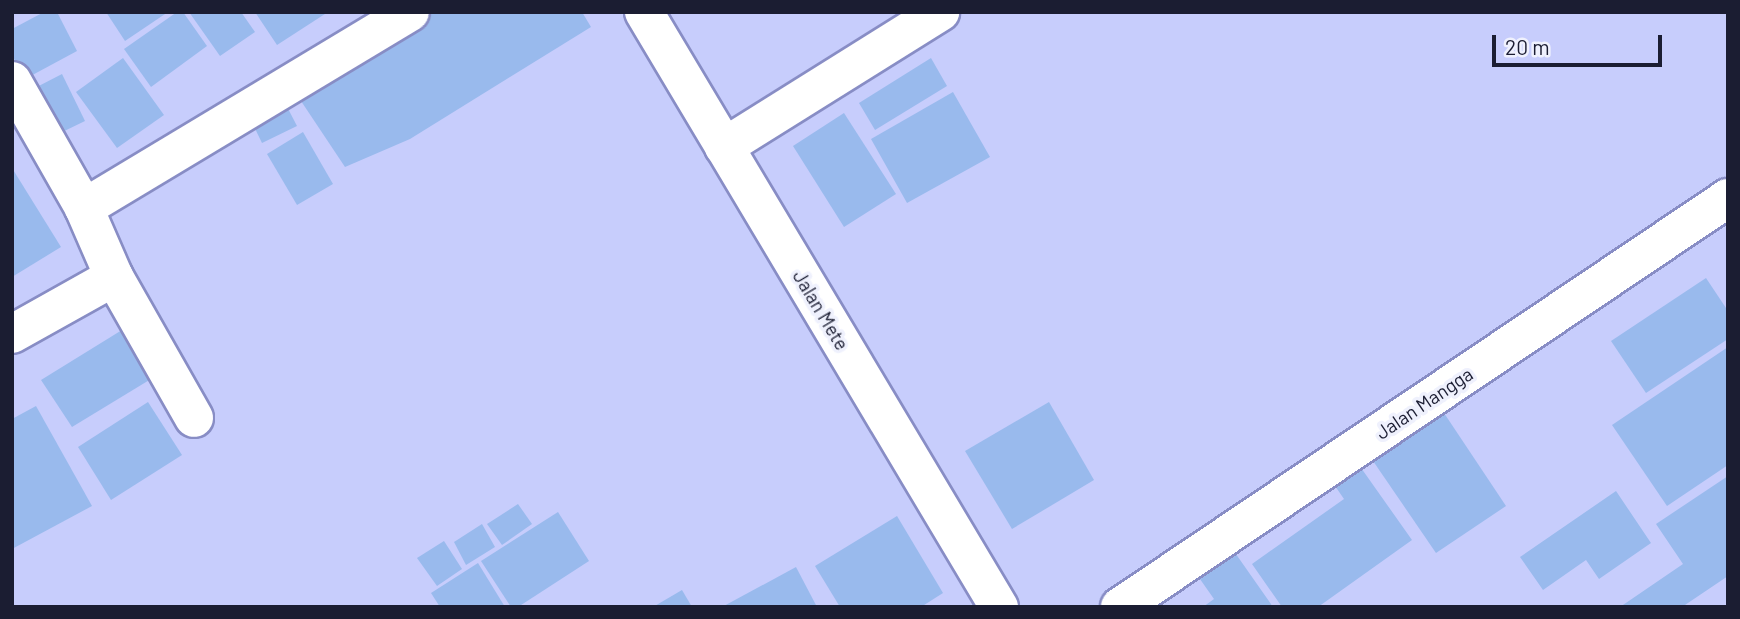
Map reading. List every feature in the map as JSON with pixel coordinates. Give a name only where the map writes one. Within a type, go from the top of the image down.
[{"type":"street","points":[[84,208],[410,12]]},
{"type":"street","name":"Jalan Mete","points":[[644,12],[999,607]]},
{"type":"street","points":[[724,147],[940,12]]},
{"type":"street","points":[[12,81],[84,208],[114,277],[194,418]]},
{"type":"street","name":"Jalan Mangga","points":[[1120,607],[1728,198]]},
{"type":"street","points":[[12,334],[114,277]]},
{"type":"building","points":[[44,12],[57,12],[77,51],[25,79],[12,55],[12,29]]},
{"type":"building","points":[[106,12],[168,12],[125,41]]},
{"type":"building","points":[[177,12],[183,12],[207,46],[151,87],[124,49]]},
{"type":"building","points":[[189,12],[241,12],[255,32],[220,56]]},
{"type":"building","points":[[255,12],[328,12],[277,45]]},
{"type":"building","points":[[432,12],[582,12],[591,27],[410,139],[345,167],[299,98]]},
{"type":"building","points":[[123,58],[164,115],[117,148],[76,92]]},
{"type":"building","points":[[931,58],[947,86],[875,130],[859,103]]},
{"type":"building","points":[[62,74],[85,121],[54,136],[31,90]]},
{"type":"building","points":[[953,92],[990,157],[907,203],[871,139]]},
{"type":"building","points":[[283,99],[297,126],[262,143],[249,116]]},
{"type":"building","points":[[844,113],[896,194],[844,227],[793,146]]},
{"type":"building","points":[[303,132],[333,184],[297,205],[267,154]]},
{"type":"building","points":[[12,168],[61,247],[12,277]]},
{"type":"building","points":[[1706,278],[1728,311],[1728,339],[1646,393],[1611,341]]},
{"type":"building","points":[[122,330],[151,379],[72,427],[41,380]]},
{"type":"building","points":[[1728,347],[1728,465],[1667,506],[1612,425]]},
{"type":"building","points":[[148,402],[182,455],[111,500],[78,447]]},
{"type":"building","points":[[1049,402],[1094,480],[1012,529],[965,451]]},
{"type":"building","points":[[36,406],[92,506],[12,549],[12,419]]},
{"type":"building","points":[[1442,410],[1506,506],[1436,553],[1371,458]]},
{"type":"building","points":[[1359,465],[1412,540],[1318,607],[1282,607],[1252,564],[1344,499],[1333,483]]},
{"type":"building","points":[[1728,476],[1728,576],[1682,607],[1620,607],[1683,564],[1656,524]]},
{"type":"building","points":[[1616,491],[1651,543],[1599,579],[1586,560],[1543,590],[1520,557]]},
{"type":"building","points":[[518,504],[532,524],[502,545],[487,524]]},
{"type":"building","points":[[558,512],[589,561],[518,607],[511,607],[481,561]]},
{"type":"building","points":[[897,516],[943,593],[921,607],[840,607],[815,566]]},
{"type":"building","points":[[482,524],[495,547],[466,565],[454,542]]},
{"type":"building","points":[[444,541],[462,569],[437,586],[417,558]]},
{"type":"building","points":[[1231,547],[1273,607],[1203,607],[1214,599],[1195,572]]},
{"type":"building","points":[[478,563],[505,607],[440,607],[431,593]]},
{"type":"building","points":[[796,567],[817,607],[722,607]]},
{"type":"building","points":[[682,590],[692,607],[653,607]]}]
